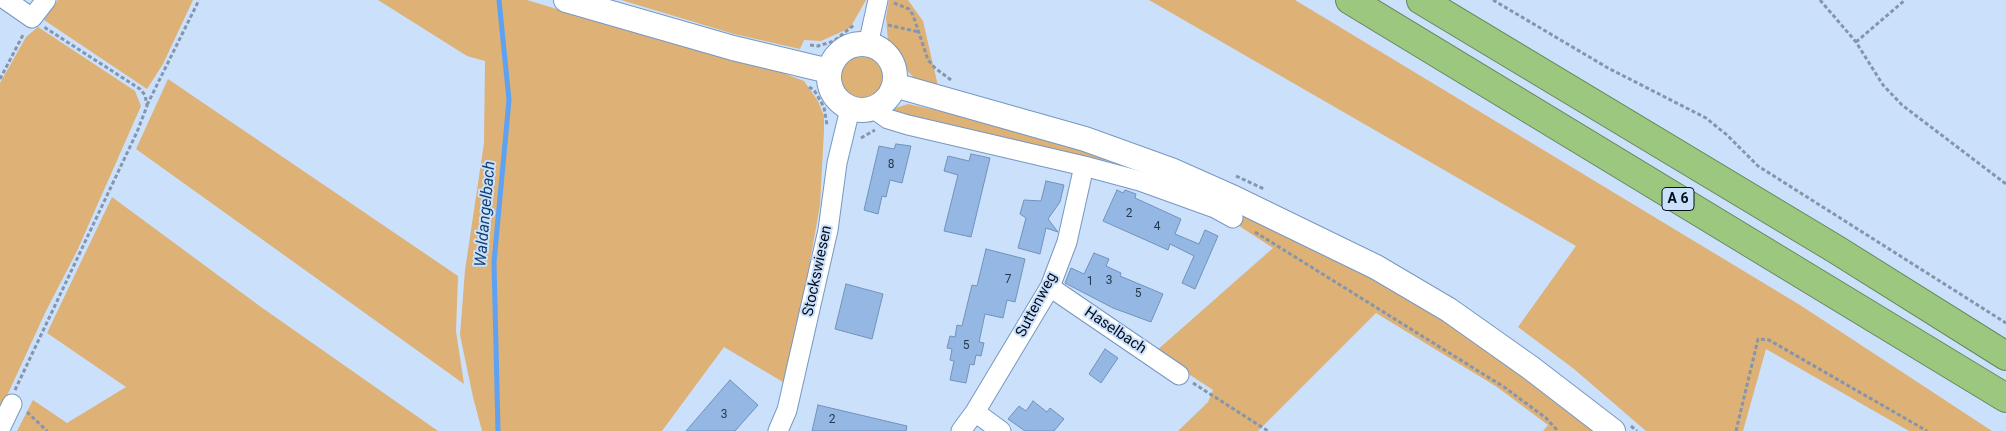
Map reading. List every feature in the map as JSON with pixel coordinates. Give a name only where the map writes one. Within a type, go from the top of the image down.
[{"type":"highway","name":"A 6","points":[[1350,0],[2006,398]]},
{"type":"highway","name":"A 6","points":[[1420,0],[1837,250],[2006,356]]},
{"type":"street","points":[[6,0],[32,18],[46,0]]},
{"type":"street","points":[[566,0],[733,48],[829,71]]},
{"type":"street","points":[[868,45],[873,22],[883,1]]},
{"type":"street","points":[[881,114],[884,103],[891,94],[894,85],[894,71],[890,61],[883,52],[868,45],[850,46],[840,52],[833,60],[829,71],[830,90],[842,104],[850,109],[881,114],[908,125],[1084,166],[1149,184],[1215,208],[1233,218]]},
{"type":"street","points":[[894,85],[1086,139],[1171,170],[1243,202],[1376,267],[1442,306],[1532,368],[1612,431]]},
{"type":"street","name":"Stockswiesen","points":[[778,431],[787,410],[828,230],[837,163],[850,109]]},
{"type":"street","name":"Suttenweg","points":[[961,431],[975,412],[1050,287],[1067,242],[1084,166]]},
{"type":"street","name":"Haselbach","points":[[1050,287],[1180,375]]},
{"type":"street","points":[[0,429],[12,404]]},
{"type":"street","points":[[975,412],[1001,431]]},
{"type":"path","points":[[47,431],[25,411],[12,404],[15,389],[137,132],[147,106],[199,0]]},
{"type":"path","points":[[1493,0],[1608,68],[1706,118],[1727,135],[1758,166],[2006,323]]},
{"type":"path","points":[[1820,0],[1856,42],[1883,85],[1902,105],[2006,184]]},
{"type":"path","points":[[1856,42],[1905,0]]},
{"type":"path","points":[[826,133],[827,116],[820,99],[814,90],[797,82],[808,45],[818,46],[834,40],[852,28],[857,21],[873,22],[919,32],[908,9],[883,1]]},
{"type":"path","points":[[0,78],[32,18],[140,89],[146,95],[147,106]]},
{"type":"path","points":[[1233,218],[1504,387],[1546,418],[1558,431]]},
{"type":"path","points":[[1736,431],[1758,339],[1769,340],[1927,431]]},
{"type":"path","points":[[1180,375],[1268,431]]},
{"type":"shaded area","points":[[58,0],[193,0],[163,64],[147,89],[44,20]]},
{"type":"shaded area","points":[[378,0],[527,0],[620,28],[759,64],[804,81],[818,101],[824,116],[824,131],[820,205],[788,385],[724,347],[662,431],[482,431],[460,335],[465,270],[484,143],[485,61],[467,56]]},
{"type":"shaded area","points":[[621,0],[866,0],[850,28],[821,41],[804,40],[800,49],[734,34]]},
{"type":"shaded area","points":[[889,0],[908,0],[923,21],[938,86],[916,80],[903,66],[888,41],[886,18]]},
{"type":"shaded area","points":[[1149,0],[1295,0],[1800,305],[1992,431],[1909,431],[1766,349],[1743,431],[1646,431],[1574,369],[1518,327],[1576,246]]},
{"type":"shaded area","points":[[38,27],[135,91],[141,106],[77,251],[46,311],[0,411],[0,83],[26,37]]},
{"type":"shaded area","points":[[857,55],[865,55],[877,61],[883,77],[877,93],[865,99],[857,99],[845,93],[839,81],[839,73],[845,61]]},
{"type":"shaded area","points":[[168,79],[458,276],[456,331],[464,384],[136,149]]},
{"type":"shaded area","points":[[908,104],[1015,128],[1166,177],[1391,285],[1534,377],[1600,431],[1543,431],[1548,425],[1497,387],[1376,313],[1258,431],[1178,431],[1208,402],[1213,390],[1155,352],[1273,248],[1230,220],[1156,179],[1112,161],[1078,159],[889,110]]},
{"type":"shaded area","points":[[112,197],[261,307],[438,431],[17,431],[33,400],[67,423],[126,387],[47,333]]},
{"type":"building","points":[[896,144],[911,146],[902,183],[890,180],[886,197],[882,196],[878,214],[864,210],[879,146],[894,149]]},
{"type":"building","points":[[971,154],[990,158],[971,237],[944,231],[958,175],[944,171],[948,156],[969,161]]},
{"type":"building","points":[[1046,181],[1064,185],[1060,202],[1048,219],[1058,232],[1046,228],[1040,254],[1018,248],[1026,218],[1020,214],[1024,200],[1041,201]]},
{"type":"building","points":[[1117,190],[1123,193],[1125,190],[1136,194],[1135,198],[1181,219],[1175,234],[1199,244],[1205,230],[1218,236],[1195,289],[1182,283],[1194,256],[1170,244],[1168,250],[1103,221]]},
{"type":"building","points":[[986,249],[1025,259],[1015,302],[1007,300],[1003,318],[985,314],[979,342],[984,343],[981,356],[976,355],[974,365],[970,364],[966,383],[950,380],[954,361],[950,360],[952,349],[947,348],[950,336],[955,337],[957,325],[962,326],[972,285],[977,286]]},
{"type":"building","points":[[1094,253],[1109,259],[1106,266],[1121,273],[1120,276],[1163,294],[1151,322],[1113,308],[1065,283],[1071,268],[1084,274]]},
{"type":"building","points":[[846,284],[883,294],[872,339],[835,329]]},
{"type":"building","points":[[1105,349],[1118,358],[1101,383],[1089,374]]},
{"type":"building","points":[[730,380],[758,405],[735,431],[686,431]]},
{"type":"building","points":[[1033,401],[1047,412],[1050,408],[1064,419],[1054,431],[1025,431],[1008,419],[1019,406],[1026,411]]},
{"type":"building","points":[[818,405],[907,426],[906,431],[812,431]]},
{"type":"waterway","name":"Waldangelbach","points":[[498,431],[494,262],[509,100],[499,0]]}]
